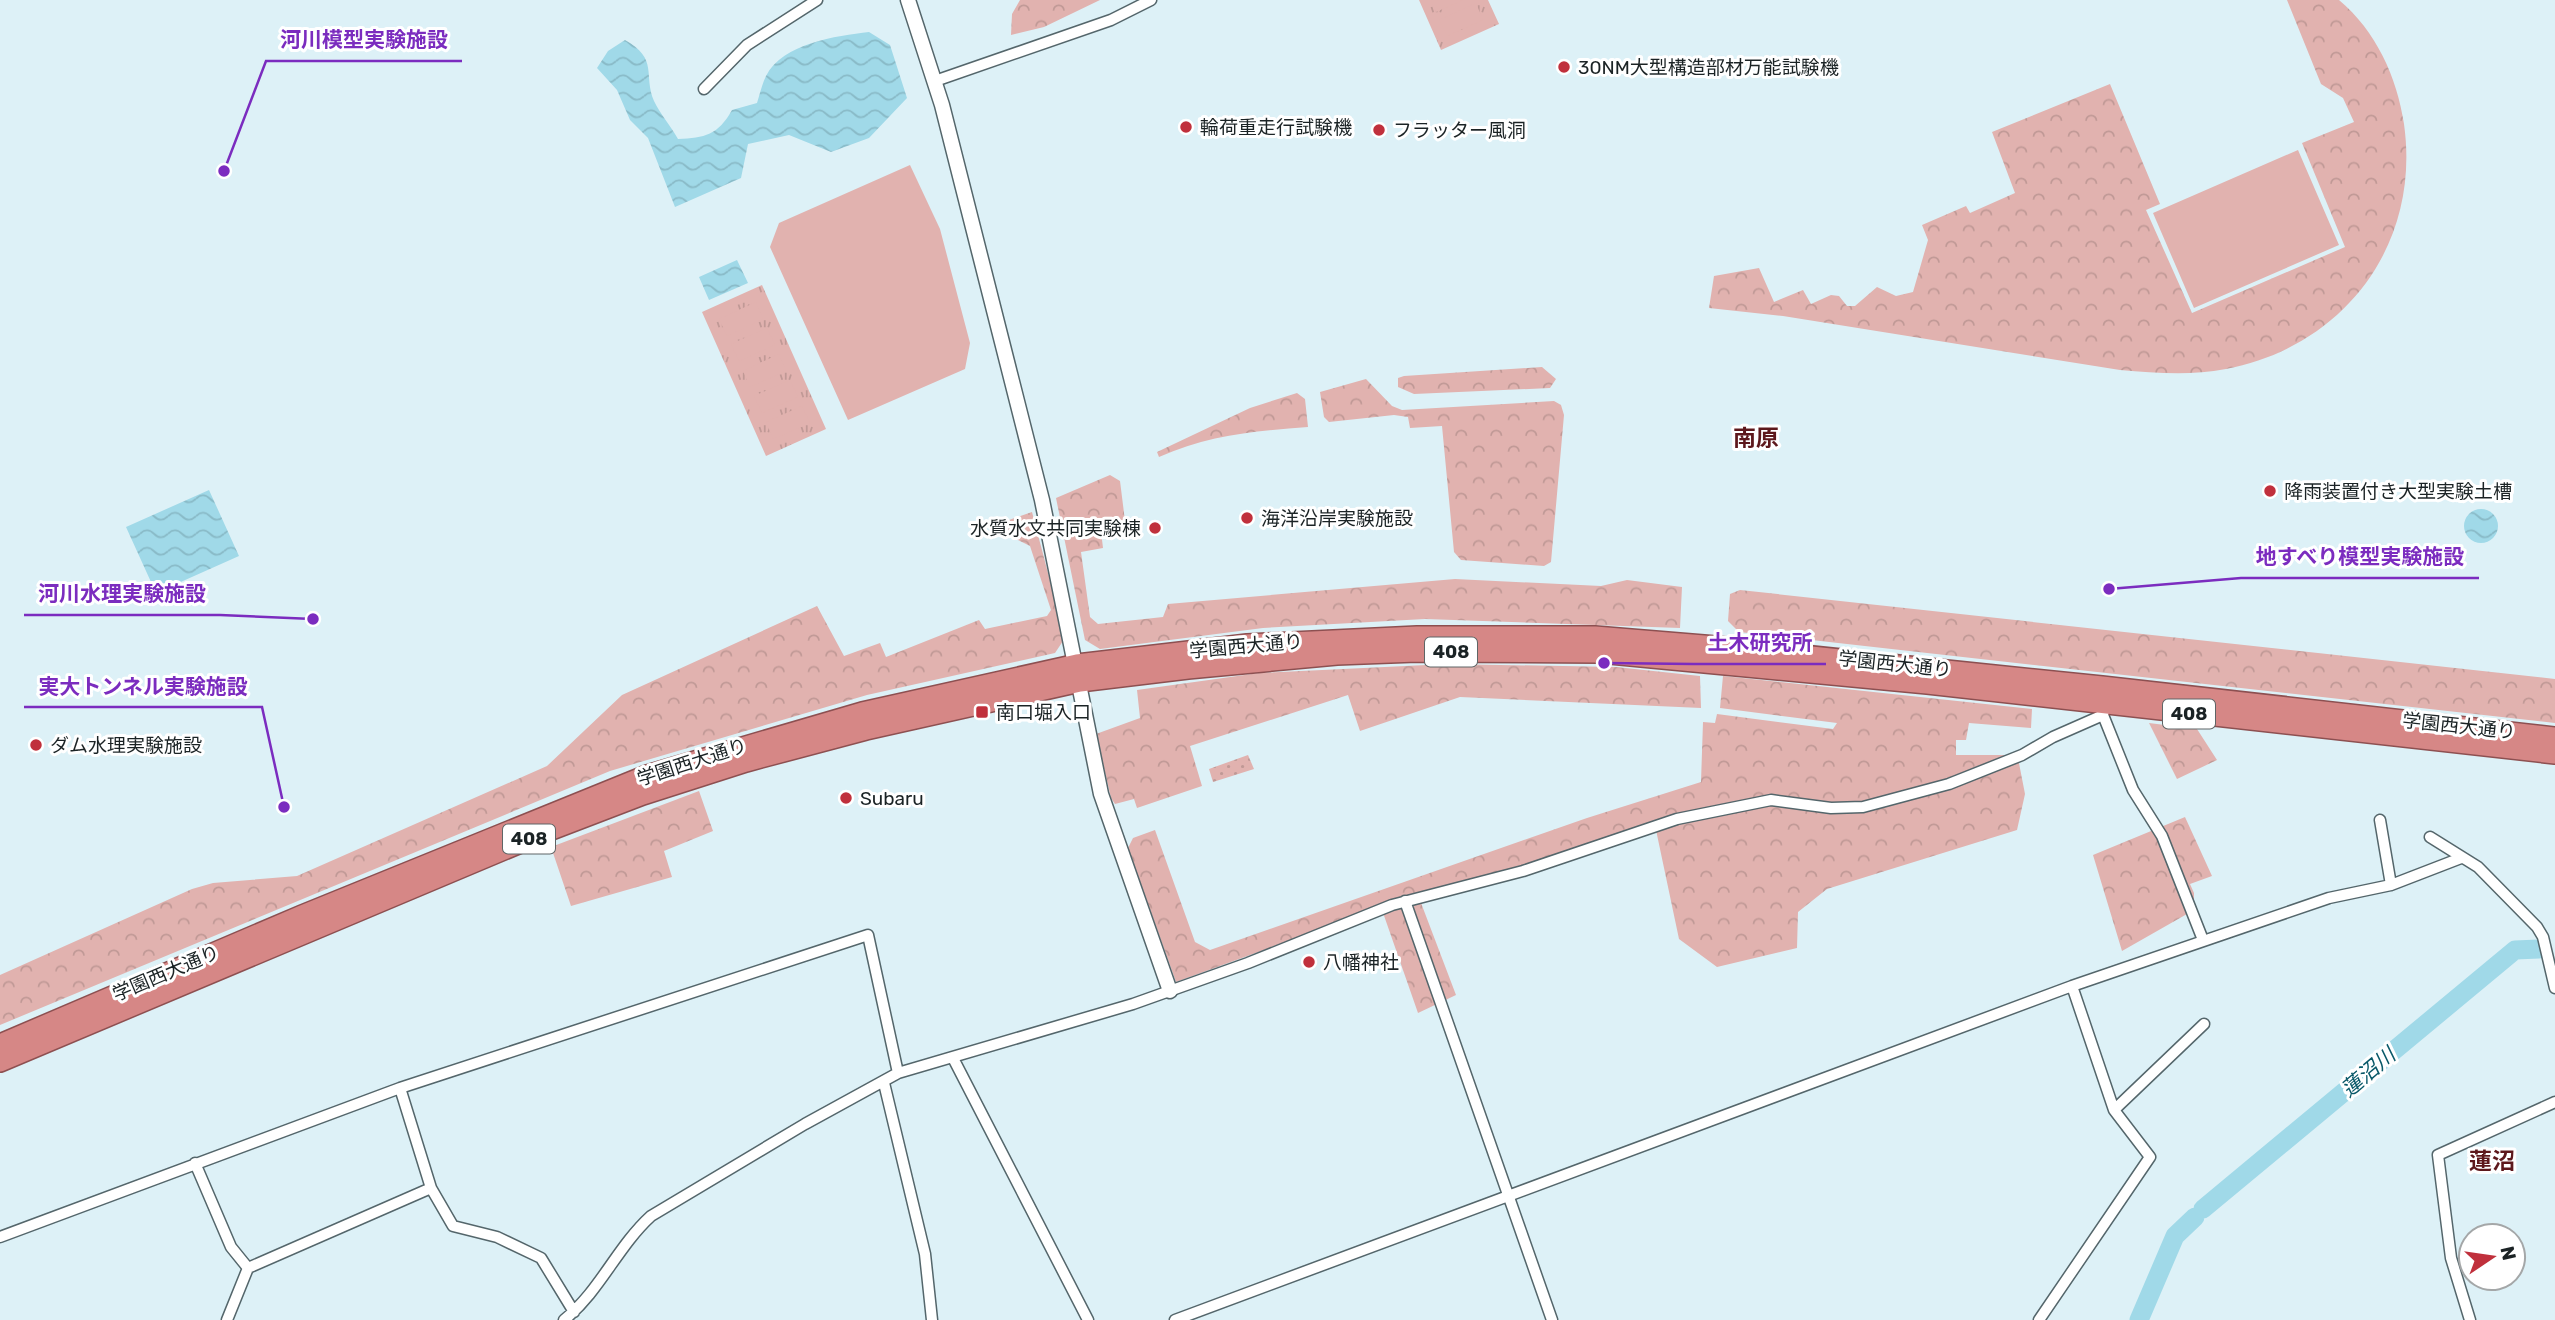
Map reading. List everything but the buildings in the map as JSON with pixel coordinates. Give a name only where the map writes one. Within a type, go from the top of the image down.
[{"type":"highway","name":"学園西大通り","points":[[0,1062],[549,831],[750,752],[862,712],[1247,644],[1509,635],[1595,636],[2075,683],[2555,737]]},
{"type":"highway","name":"学園西大通り","points":[[1079,673],[1337,655],[1523,651],[1612,654],[1927,684],[2104,710],[2555,754]]},
{"type":"highway","name":"学園西大通り","points":[[0,1044],[302,915],[635,780],[750,752]]},
{"type":"street","points":[[704,89],[747,45],[817,0]]},
{"type":"street","points":[[908,0],[935,81],[1042,500],[1079,673],[1101,794],[1170,991]]},
{"type":"street","points":[[935,81],[1111,20],[1151,0]]},
{"type":"street","points":[[564,1320],[590,1296],[634,1232],[651,1216],[805,1124],[898,1073],[1170,991],[1405,901],[1523,872],[1677,819],[1756,803],[1786,801],[1849,808],[1877,804],[1949,784],[2022,755],[2104,710],[2133,790],[2162,836],[2203,940]]},
{"type":"street","points":[[2380,820],[2391,886]]},
{"type":"street","points":[[2430,837],[2489,876],[2543,937],[2555,988]]},
{"type":"street","points":[[1175,1320],[2072,986],[2329,898],[2391,886],[2461,858]]},
{"type":"street","points":[[1405,901],[1552,1320]]},
{"type":"street","points":[[0,1237],[400,1088],[868,935],[898,1073]]},
{"type":"street","points":[[2543,937],[2555,936]]},
{"type":"street","points":[[2039,1320],[2150,1157],[2114,1110],[2072,986]]},
{"type":"street","points":[[2114,1110],[2204,1024]]},
{"type":"street","points":[[953,1058],[1088,1320]]},
{"type":"street","points":[[884,1083],[925,1254],[932,1320]]},
{"type":"street","points":[[400,1088],[431,1188],[453,1226],[497,1237],[541,1258],[574,1312]]},
{"type":"street","points":[[2470,1320],[2451,1258],[2438,1155],[2555,1102]]},
{"type":"street","points":[[195,1163],[231,1247],[248,1268]]},
{"type":"street","points":[[227,1320],[248,1268],[431,1188]]},
{"type":"green space","points":[[1020,0],[1100,0],[1044,27],[1011,35],[1012,14]]},
{"type":"green space","points":[[1419,0],[1488,0],[1499,24],[1441,50]]},
{"type":"green space","points":[[1431,0],[1463,0],[1436,12]]},
{"type":"green space","points":[[2287,0],[2339,0],[2352,12],[2383,56],[2396,89],[2404,124],[2406,168],[2400,210],[2387,248],[2366,283],[2339,313],[2306,338],[2269,357],[2226,369],[2199,373],[2160,373],[2120,370],[1783,316],[1709,308],[1714,276],[1759,268],[1774,302],[1803,290],[1811,304],[1831,295],[1839,296],[1847,306],[1855,306],[1877,287],[1896,296],[1913,292],[1928,240],[1922,225],[1966,206],[1970,213],[2015,193],[1992,132],[2110,84],[2160,204],[2146,210],[2192,313],[2345,247],[2302,143],[2354,122],[2343,98],[2321,84]]},
{"type":"green space","points":[[1476,3],[1483,20],[1447,36],[1439,20]]},
{"type":"green space","points":[[2298,150],[2339,245],[2194,308],[2153,213]]},
{"type":"green space","points":[[910,165],[940,229],[970,343],[965,369],[848,420],[770,247],[779,223]]},
{"type":"green space","points":[[762,285],[826,429],[766,456],[702,312]]},
{"type":"green space","points":[[756,302],[763,319],[727,336],[719,319]]},
{"type":"green space","points":[[767,328],[775,345],[739,361],[731,344]]},
{"type":"green space","points":[[779,354],[786,371],[750,387],[743,371]]},
{"type":"green space","points":[[1542,367],[1556,379],[1550,388],[1414,394],[1398,387],[1398,378],[1404,376]]},
{"type":"green space","points":[[1366,379],[1392,406],[1402,410],[1554,401],[1561,405],[1564,415],[1551,562],[1544,566],[1461,560],[1454,552],[1442,426],[1410,428],[1408,417],[1394,415],[1329,422],[1324,417],[1320,392]]},
{"type":"green space","points":[[790,380],[798,397],[762,413],[754,396]]},
{"type":"green space","points":[[1297,393],[1305,399],[1308,427],[1250,432],[1214,439],[1159,457],[1157,452],[1250,408]]},
{"type":"green space","points":[[802,406],[810,423],[773,439],[766,422]]},
{"type":"green space","points":[[1110,475],[1120,481],[1125,521],[1100,523],[1103,548],[1081,552],[1090,617],[1098,624],[1163,617],[1168,604],[1455,579],[1601,586],[1627,580],[1682,587],[1680,628],[1425,619],[1263,628],[1100,649],[1085,640],[1056,498]]},
{"type":"green space","points":[[1032,512],[1065,638],[1055,653],[867,695],[610,771],[0,1025],[0,975],[192,889],[213,883],[297,876],[547,766],[622,695],[817,606],[844,656],[880,643],[886,657],[979,620],[985,629],[1047,616],[1051,610],[1030,546],[1008,535],[1009,520]]},
{"type":"green space","points":[[1740,590],[2555,679],[2555,723],[1739,632],[1728,621],[1730,594]]},
{"type":"green space","points":[[1447,664],[1616,667],[1700,676],[1701,708],[1460,697],[1360,731],[1348,695],[1190,746],[1202,786],[1137,808],[1134,799],[1115,804],[1111,798],[1096,734],[1140,718],[1137,690],[1259,673]]},
{"type":"green space","points":[[1723,676],[2032,709],[2031,728],[1969,723],[1966,740],[1956,740],[1956,755],[2014,755],[2018,758],[2025,794],[2017,830],[1827,889],[1798,912],[1797,948],[1717,967],[1679,939],[1656,830],[1418,895],[1456,995],[1418,1013],[1381,907],[1176,982],[1128,848],[1133,838],[1155,830],[1195,942],[1210,950],[1587,818],[1701,782],[1703,722],[1715,723],[1717,714],[1833,729],[1837,723],[1720,708]]},
{"type":"green space","points":[[2149,723],[2197,729],[2217,760],[2177,779]]},
{"type":"green space","points":[[1248,755],[1254,769],[1213,782],[1209,769]]},
{"type":"green space","points":[[699,791],[713,831],[664,851],[672,877],[571,906],[551,847]]},
{"type":"green space","points":[[2185,817],[2212,876],[2190,884],[2194,893],[2194,910],[2122,951],[2093,855]]},
{"type":"water","points":[[869,32],[890,45],[907,98],[869,138],[831,152],[789,135],[748,144],[741,178],[675,207],[648,138],[630,120],[617,90],[597,68],[608,51],[625,40],[636,47],[646,61],[651,92],[659,111],[678,139],[696,138],[716,130],[732,110],[757,103],[766,76],[785,56],[811,43]]},
{"type":"water","points":[[737,260],[748,283],[709,300],[699,277]]},
{"type":"water","points":[[209,490],[239,556],[156,593],[126,527]]},
{"type":"water","points":[[2481,509],[2493,514],[2498,526],[2493,538],[2481,543],[2469,538],[2464,526],[2469,514]]},
{"type":"waterway","name":"蓮沼川","points":[[2203,1209],[2515,950],[2539,949]]},
{"type":"waterway","name":"蓮沼川","points":[[2139,1320],[2175,1236],[2195,1217]]},
{"type":"place","name":"30NM大型構造部材万能試験機","points":[[1564,67]]},
{"type":"place","name":"輪荷重走行試験機","points":[[1186,127]]},
{"type":"place","name":"フラッター風洞","points":[[1379,130]]},
{"type":"place","name":"河川模型実験施設","points":[[224,171]]},
{"type":"place","name":"降雨装置付き大型実験土槽","points":[[2270,491]]},
{"type":"place","name":"海洋沿岸実験施設","points":[[1247,518]]},
{"type":"place","name":"水質水文共同実験棟","points":[[1155,528]]},
{"type":"place","name":"地すべり模型実験施設","points":[[2109,589]]},
{"type":"place","name":"河川水理実験施設","points":[[313,619]]},
{"type":"place","name":"土木研究所","points":[[1604,663]]},
{"type":"place","name":"南口堀入口","points":[[982,712]]},
{"type":"place","name":"ダム水理実験施設","points":[[36,745]]},
{"type":"place","name":"Subaru","points":[[846,798]]},
{"type":"place","name":"実大トンネル実験施設","points":[[284,807]]},
{"type":"place","name":"八幡神社","points":[[1309,962]]},
{"type":"district","name":"南原","points":[[1756,438]]},
{"type":"district","name":"蓮沼","points":[[2492,1161]]}]
